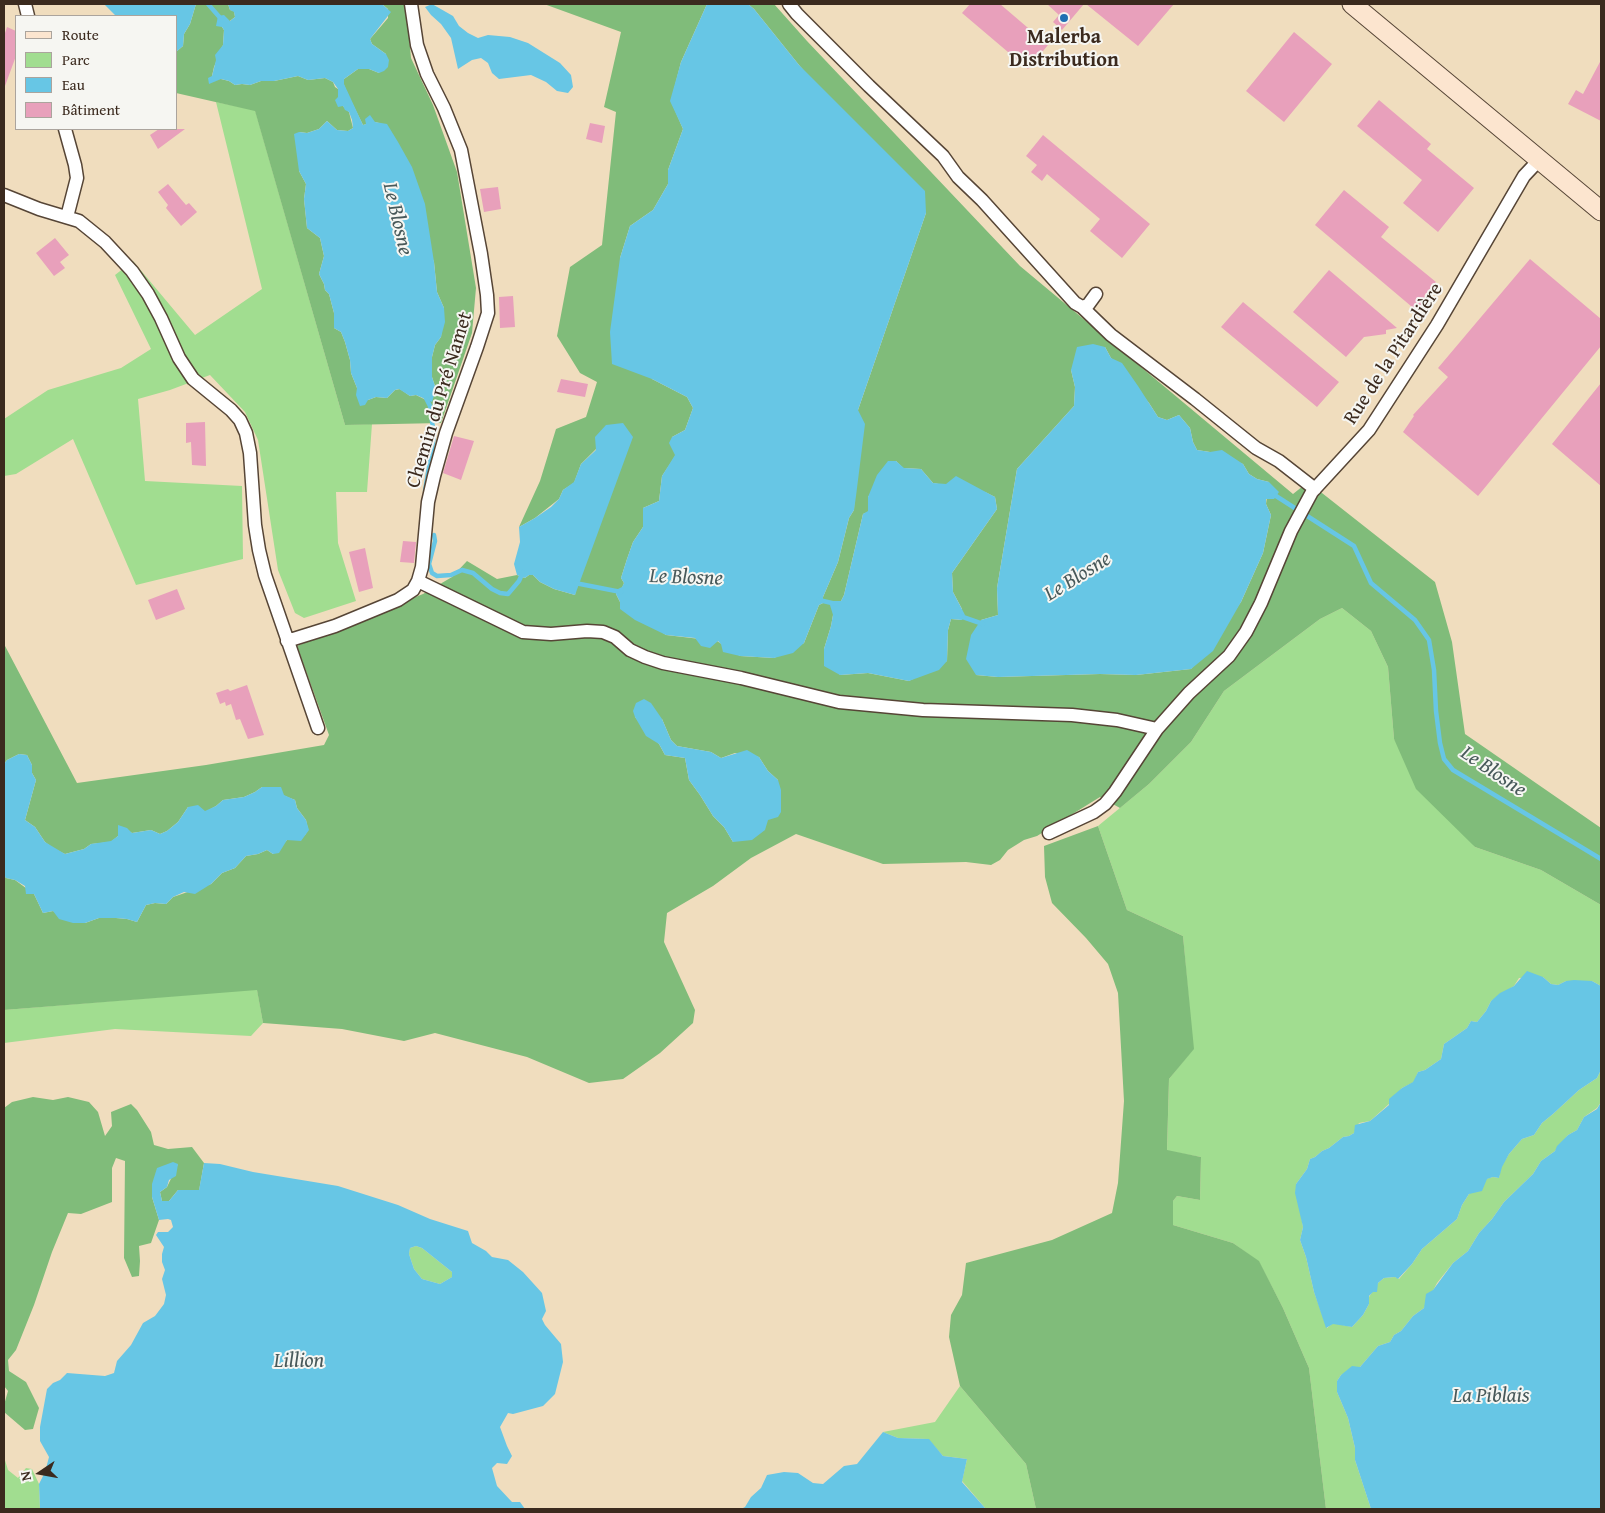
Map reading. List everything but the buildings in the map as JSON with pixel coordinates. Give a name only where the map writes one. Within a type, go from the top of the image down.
[{"type":"main road","points":[[1352,4],[1601,211]]},
{"type":"street","name":"Chemin du Pré Namet","points":[[410,4],[420,52],[427,74],[444,108],[461,150],[481,254],[488,312],[446,433],[434,476],[428,502],[422,567],[418,581]]},
{"type":"street","points":[[789,4],[849,66],[943,156],[958,176],[1075,303],[1082,307],[1111,335],[1256,448],[1279,461],[1314,491]]},
{"type":"street","points":[[65,130],[75,165],[76,178],[67,217]]},
{"type":"street","name":"Rue de la Pitardière","points":[[1049,833],[1094,812],[1104,804],[1115,792],[1157,729],[1189,693],[1229,656],[1246,632],[1261,603],[1291,530],[1314,491],[1369,430],[1437,325],[1524,176],[1539,160]]},
{"type":"street","points":[[4,195],[39,209],[79,221],[92,230],[119,256],[148,294],[179,358],[193,379],[231,410],[240,420],[246,433],[250,453],[255,525],[265,575],[318,728]]},
{"type":"street","points":[[1082,307],[1088,306],[1096,294]]},
{"type":"street","points":[[287,641],[336,626],[398,600],[413,590],[418,581],[523,632],[551,634],[587,631],[603,632],[615,637],[630,650],[663,663],[741,678],[839,702],[923,710],[1072,714],[1117,720],[1157,729]]},
{"type":"green space","points":[[196,4],[228,4],[230,10],[234,11],[235,17],[222,27],[224,30],[223,45],[212,76],[229,81],[235,85],[250,85],[261,81],[274,81],[298,76],[308,80],[325,78],[333,82],[338,89],[338,97],[349,112],[353,128],[348,131],[337,130],[327,121],[319,129],[307,133],[299,132],[299,171],[306,184],[304,199],[307,228],[320,238],[324,256],[319,274],[325,290],[329,294],[334,313],[334,328],[341,332],[345,342],[351,373],[357,388],[357,395],[368,400],[376,397],[387,398],[395,390],[400,389],[410,396],[416,395],[426,400],[436,389],[432,377],[432,357],[435,345],[441,337],[444,308],[437,292],[434,262],[379,123],[363,125],[344,85],[344,79],[358,69],[369,69],[379,73],[386,54],[372,44],[370,39],[388,18],[388,9],[382,4],[406,4],[411,58],[433,105],[457,172],[476,288],[472,333],[441,423],[345,425],[255,111],[178,93],[178,50],[183,46],[184,34],[190,24]]},
{"type":"green space","points":[[544,4],[707,4],[681,62],[671,101],[683,129],[668,170],[668,184],[653,210],[630,226],[620,258],[652,379],[687,397],[693,408],[685,430],[672,437],[676,455],[662,476],[659,501],[643,508],[643,527],[633,542],[621,578],[624,583],[616,594],[620,602],[666,635],[717,641],[740,656],[774,658],[804,643],[819,605],[823,603],[823,597],[838,562],[849,518],[854,510],[858,410],[926,213],[748,4],[774,4],[1020,266],[1293,494],[1308,482],[1435,582],[1452,642],[1465,734],[1601,828],[1601,905],[1541,870],[1475,847],[1416,789],[1394,739],[1388,667],[1371,631],[1342,608],[1320,619],[1224,691],[1191,742],[1149,784],[1120,808],[1100,797],[1037,836],[1024,840],[1008,850],[1000,860],[991,865],[966,862],[883,864],[796,834],[751,858],[713,886],[667,913],[664,942],[695,1010],[693,1023],[660,1053],[623,1079],[589,1083],[527,1057],[435,1033],[404,1041],[342,1029],[263,1023],[257,990],[4,1010],[4,875],[6,878],[15,880],[34,894],[43,913],[53,911],[85,923],[99,918],[127,919],[137,922],[146,905],[155,903],[166,904],[173,897],[211,884],[222,873],[235,868],[246,856],[267,850],[273,854],[287,840],[305,835],[308,830],[306,820],[297,808],[295,800],[262,787],[244,797],[223,800],[205,812],[188,807],[178,822],[160,834],[151,830],[132,833],[118,826],[118,836],[111,842],[91,844],[84,849],[65,854],[54,849],[45,842],[35,827],[25,820],[36,780],[27,755],[19,754],[7,760],[4,764],[4,644],[77,783],[206,765],[324,745],[329,735],[297,646],[423,594],[452,577],[467,561],[497,579],[517,575],[525,578],[533,575],[540,582],[554,589],[575,595],[596,449],[581,464],[574,483],[563,490],[559,499],[535,518],[519,527],[540,481],[556,429],[586,417],[597,382],[580,373],[557,336],[570,267],[602,245],[616,112],[604,107],[621,32]],"holes":[[[1105,347],[1111,358],[1149,403],[1158,417],[1167,420],[1179,415],[1190,428],[1197,450],[1210,452],[1243,464],[1249,474],[1257,479],[1269,482],[1266,504],[1271,515],[1263,553],[1241,602],[1191,669],[1136,675],[1100,674],[998,677],[976,675],[981,620],[998,615],[997,588],[1017,469],[1074,406],[1075,387],[1071,370]],[[896,461],[903,468],[921,469],[933,483],[985,492],[995,497],[997,509],[952,573],[953,592],[962,609],[962,620],[951,619],[948,630],[947,661],[909,681],[868,673],[840,675],[824,649],[836,602],[841,601],[844,595],[863,514],[868,512],[868,497]],[[635,717],[662,719],[671,740],[677,746],[711,752],[721,758],[735,753],[759,757],[768,771],[778,780],[733,842],[689,780],[685,758],[665,755],[659,744]]]},
{"type":"green space","points":[[216,102],[255,110],[345,425],[372,424],[367,492],[336,492],[338,543],[356,601],[304,618],[295,613],[278,570],[258,440],[245,412],[210,375],[170,390],[138,399],[145,481],[242,486],[243,559],[136,585],[73,439],[16,474],[4,476],[4,419],[48,390],[121,368],[151,349],[115,275],[133,261],[195,335],[262,289]]},
{"type":"green space","points":[[1342,608],[1371,631],[1388,667],[1394,739],[1475,847],[1541,870],[1601,905],[1601,986],[1592,981],[1566,981],[1558,985],[1551,984],[1543,977],[1519,978],[1514,986],[1491,1001],[1477,1022],[1471,1021],[1467,1028],[1444,1044],[1441,1059],[1425,1070],[1418,1072],[1414,1082],[1402,1088],[1389,1104],[1370,1121],[1359,1123],[1354,1133],[1343,1137],[1310,1159],[1307,1169],[1296,1184],[1303,1227],[1300,1240],[1314,1292],[1327,1328],[1333,1323],[1352,1327],[1363,1315],[1369,1304],[1369,1297],[1378,1283],[1384,1278],[1395,1277],[1399,1279],[1422,1249],[1457,1219],[1462,1205],[1469,1194],[1486,1179],[1499,1178],[1501,1167],[1522,1139],[1534,1135],[1542,1123],[1579,1090],[1597,1078],[1601,1070],[1601,1102],[1597,1108],[1584,1117],[1577,1130],[1568,1135],[1555,1151],[1541,1161],[1533,1174],[1504,1202],[1479,1233],[1468,1251],[1453,1263],[1437,1283],[1424,1308],[1413,1316],[1401,1331],[1394,1335],[1390,1342],[1378,1346],[1360,1367],[1341,1375],[1337,1381],[1337,1392],[1348,1418],[1355,1448],[1355,1460],[1371,1509],[1326,1509],[1309,1368],[1283,1308],[1259,1262],[1233,1243],[1173,1225],[1173,1201],[1177,1196],[1200,1200],[1201,1157],[1167,1151],[1169,1079],[1193,1049],[1183,936],[1127,910],[1098,826],[1149,784],[1191,742],[1224,691],[1320,619]]},
{"type":"green space","points":[[1098,826],[1127,910],[1183,936],[1194,1049],[1169,1079],[1167,1150],[1201,1157],[1200,1200],[1177,1196],[1173,1201],[1173,1225],[1233,1243],[1259,1261],[1283,1308],[1309,1368],[1326,1509],[1036,1509],[1026,1464],[960,1386],[949,1337],[951,1315],[962,1295],[966,1263],[1052,1240],[1112,1213],[1118,1183],[1124,1101],[1118,993],[1108,964],[1052,903],[1045,877],[1044,846]]},
{"type":"green space","points":[[257,989],[263,1023],[251,1036],[115,1029],[4,1043],[4,1010]]},
{"type":"green space","points":[[33,1097],[53,1100],[68,1097],[89,1102],[98,1112],[105,1136],[112,1126],[111,1112],[131,1104],[151,1132],[154,1145],[168,1149],[192,1147],[204,1163],[199,1191],[178,1190],[169,1201],[162,1201],[160,1192],[167,1187],[178,1164],[152,1197],[159,1220],[151,1243],[139,1246],[139,1276],[132,1277],[124,1258],[125,1161],[116,1158],[112,1168],[112,1202],[81,1214],[68,1213],[16,1350],[8,1360],[9,1371],[26,1382],[39,1408],[33,1429],[25,1430],[4,1412],[8,1391],[4,1386],[4,1108],[12,1102]]},
{"type":"green space","points":[[416,1246],[422,1248],[452,1272],[452,1277],[440,1284],[422,1279],[414,1269],[409,1254],[410,1248]]},
{"type":"green space","points":[[960,1386],[1026,1464],[1036,1509],[986,1509],[962,1481],[967,1459],[943,1456],[928,1439],[898,1438],[883,1432],[935,1422]]},
{"type":"green space","points":[[4,1457],[8,1470],[18,1478],[26,1468],[32,1469],[39,1484],[40,1509],[4,1509]]},
{"type":"water","points":[[104,4],[196,4],[190,24],[184,34],[183,46],[178,50],[178,15],[115,15]]},
{"type":"water","points":[[228,4],[382,4],[391,12],[370,39],[372,44],[386,54],[389,60],[388,67],[379,73],[369,69],[358,69],[344,79],[344,84],[363,125],[366,124],[365,119],[370,115],[375,122],[387,124],[412,167],[425,204],[437,292],[444,308],[445,322],[432,357],[432,377],[436,389],[432,402],[416,395],[410,396],[399,389],[395,390],[387,398],[376,397],[368,400],[365,405],[360,406],[345,342],[341,332],[334,328],[334,313],[329,294],[325,290],[319,274],[324,256],[320,238],[307,228],[304,199],[306,184],[299,171],[294,134],[299,132],[307,133],[319,129],[327,121],[337,130],[348,131],[353,128],[352,120],[349,112],[343,106],[338,107],[335,100],[338,97],[338,89],[333,82],[325,78],[308,80],[298,76],[274,81],[261,81],[250,85],[235,85],[221,79],[209,84],[208,78],[212,76],[216,60],[215,55],[223,45],[224,30],[222,27],[216,26],[218,16],[224,15],[230,21],[235,17]]},
{"type":"water","points":[[432,4],[453,16],[459,26],[478,38],[488,35],[510,37],[528,43],[560,63],[571,75],[573,87],[568,93],[557,91],[546,82],[531,75],[499,79],[492,73],[488,63],[481,58],[472,60],[458,69],[451,38],[425,7]]},
{"type":"water","points":[[707,4],[748,4],[754,9],[799,65],[925,191],[926,213],[858,410],[865,424],[856,496],[854,510],[849,518],[838,562],[823,597],[823,603],[819,605],[804,643],[793,653],[774,658],[740,656],[723,652],[718,641],[710,648],[701,646],[695,638],[666,635],[635,620],[620,609],[620,602],[616,594],[624,583],[621,578],[633,542],[643,527],[643,508],[659,501],[662,476],[675,455],[669,443],[672,437],[685,430],[693,408],[687,397],[652,379],[612,364],[610,332],[620,258],[630,226],[653,210],[668,184],[668,170],[683,129],[670,101],[681,62]]},
{"type":"water","points":[[1093,344],[1105,347],[1111,358],[1122,363],[1158,417],[1167,420],[1179,415],[1190,428],[1197,450],[1210,452],[1222,450],[1243,464],[1249,474],[1257,479],[1269,482],[1279,492],[1274,499],[1266,499],[1271,515],[1263,553],[1241,602],[1213,651],[1191,669],[1136,675],[1100,674],[998,677],[976,675],[966,659],[971,635],[981,620],[998,615],[997,588],[1017,469],[1074,406],[1075,387],[1071,370],[1077,347]]},
{"type":"water","points":[[623,423],[633,437],[575,595],[554,589],[540,582],[533,575],[525,578],[517,575],[514,564],[520,542],[519,527],[551,507],[559,499],[563,490],[574,482],[581,464],[596,450],[595,437],[606,425]]},
{"type":"water","points":[[888,461],[896,461],[904,468],[921,469],[933,483],[946,484],[956,476],[995,497],[997,509],[952,573],[953,592],[965,615],[962,620],[951,619],[948,630],[947,661],[939,670],[909,681],[868,673],[840,675],[824,666],[824,649],[833,615],[830,605],[832,601],[841,601],[844,595],[863,514],[868,511],[868,497],[877,475]]},
{"type":"water","points":[[644,699],[651,703],[662,719],[671,740],[677,746],[711,752],[721,758],[747,750],[759,757],[768,771],[778,780],[781,790],[781,812],[778,817],[768,820],[765,830],[752,840],[733,842],[689,780],[685,758],[665,755],[659,744],[646,736],[633,711],[636,703]]},
{"type":"water","points":[[19,754],[27,755],[36,780],[25,820],[35,827],[45,842],[65,854],[84,849],[91,844],[111,841],[118,836],[118,825],[127,828],[132,833],[151,830],[160,834],[178,822],[188,807],[198,805],[205,811],[223,800],[244,797],[262,787],[281,787],[284,795],[295,800],[297,808],[306,820],[309,830],[301,841],[287,840],[279,853],[273,854],[267,850],[246,856],[235,868],[222,873],[211,884],[195,894],[184,892],[173,897],[166,904],[155,903],[146,905],[137,922],[127,919],[99,918],[85,923],[73,923],[59,919],[53,911],[43,913],[34,894],[26,894],[25,886],[15,880],[6,878],[4,875],[4,764],[7,760]]},
{"type":"water","points":[[1527,971],[1543,977],[1551,984],[1558,985],[1574,980],[1592,981],[1601,986],[1601,1070],[1597,1078],[1579,1090],[1542,1123],[1534,1135],[1522,1139],[1509,1154],[1499,1178],[1487,1179],[1482,1191],[1469,1194],[1462,1205],[1457,1219],[1422,1249],[1412,1264],[1398,1279],[1395,1277],[1384,1278],[1378,1283],[1377,1292],[1373,1292],[1369,1296],[1369,1304],[1363,1315],[1352,1327],[1333,1324],[1326,1328],[1300,1240],[1303,1227],[1295,1193],[1296,1184],[1307,1169],[1310,1159],[1343,1137],[1354,1133],[1355,1125],[1370,1121],[1389,1105],[1389,1099],[1413,1082],[1418,1072],[1425,1070],[1441,1059],[1444,1044],[1467,1028],[1471,1021],[1477,1022],[1491,1001],[1500,993],[1514,986]]},
{"type":"water","name":"La Piblais","points":[[1601,1102],[1601,1509],[1371,1509],[1355,1460],[1355,1448],[1348,1418],[1337,1392],[1337,1381],[1352,1366],[1360,1367],[1378,1346],[1390,1342],[1394,1335],[1401,1331],[1413,1316],[1424,1308],[1426,1294],[1433,1290],[1453,1263],[1468,1251],[1479,1233],[1504,1202],[1533,1174],[1541,1161],[1555,1151],[1557,1146],[1568,1135],[1577,1130],[1584,1117],[1597,1109]]},
{"type":"water","name":"Lillion","points":[[173,1162],[178,1164],[176,1176],[169,1180],[167,1187],[160,1192],[162,1201],[169,1201],[178,1190],[199,1190],[204,1163],[220,1164],[253,1172],[338,1186],[398,1205],[430,1219],[468,1231],[472,1243],[492,1257],[508,1260],[523,1272],[542,1293],[546,1311],[542,1319],[561,1344],[563,1362],[555,1394],[543,1406],[513,1414],[508,1413],[500,1427],[512,1456],[507,1464],[497,1463],[492,1468],[497,1486],[512,1502],[520,1502],[525,1509],[40,1509],[39,1484],[49,1457],[40,1441],[40,1427],[47,1389],[67,1373],[105,1376],[114,1373],[117,1361],[131,1345],[143,1323],[155,1316],[164,1304],[166,1295],[162,1279],[165,1270],[162,1254],[164,1247],[156,1235],[158,1232],[168,1232],[173,1227],[171,1220],[159,1220],[152,1197],[152,1184],[157,1168]],"holes":[[[416,1246],[422,1248],[452,1272],[452,1277],[440,1284],[422,1279],[414,1269],[409,1254],[410,1248]]]},
{"type":"water","points":[[883,1432],[898,1438],[929,1439],[943,1456],[967,1459],[962,1482],[986,1509],[741,1509],[745,1507],[751,1497],[761,1488],[767,1475],[784,1472],[798,1473],[813,1483],[823,1484],[844,1466],[857,1464]]},
{"type":"waterway","name":"Le Blosne","points":[[208,4],[222,20]]},
{"type":"waterway","name":"Le Blosne","points":[[425,396],[430,406],[434,436],[425,491]]},
{"type":"waterway","name":"Le Blosne","points":[[1270,495],[1276,496],[1354,546],[1371,583],[1415,620],[1429,640],[1434,670],[1440,743],[1444,759],[1453,770],[1601,859]]},
{"type":"waterway","name":"Le Blosne","points":[[434,535],[435,541],[429,564],[432,573],[437,576],[451,575],[462,570],[473,573],[492,589],[508,594],[519,581],[523,572]]},
{"type":"waterway","name":"Le Blosne","points":[[575,583],[621,592]]},
{"type":"waterway","name":"Le Blosne","points":[[819,600],[836,604]]},
{"type":"waterway","name":"Le Blosne","points":[[960,616],[983,624]]},
{"type":"place","name":"Malerba Distribution","points":[[1064,18]]}]
